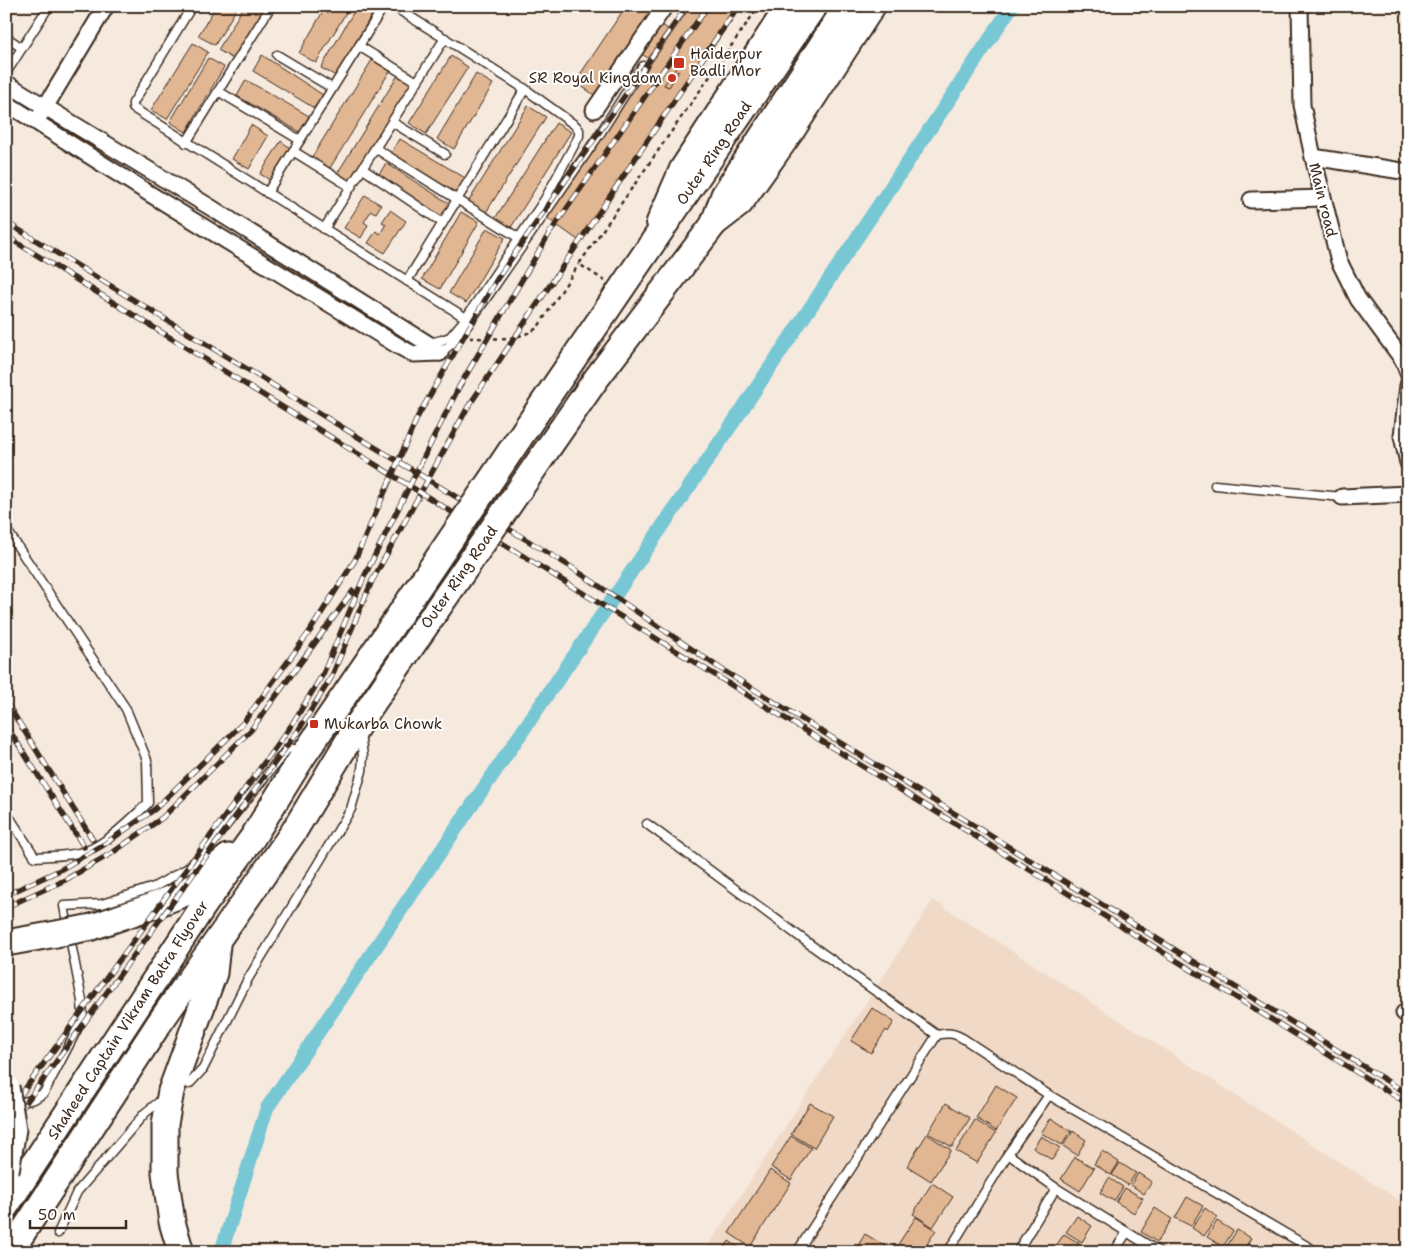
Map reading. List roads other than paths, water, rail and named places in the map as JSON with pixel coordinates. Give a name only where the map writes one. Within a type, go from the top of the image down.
[{"type":"highway","name":"Outer Ring Road","points":[[253,837],[303,756],[814,6]]},
{"type":"highway","name":"Outer Ring Road","points":[[218,939],[294,831],[359,723],[430,618],[596,379],[713,225],[724,196],[847,6]]},
{"type":"highway","name":"Shaheed Captain Vikram Batra Flyover","points":[[6,1206],[204,905],[253,837]]},
{"type":"highway","points":[[6,943],[92,927],[185,893],[253,837]]},
{"type":"highway","name":"Shaheed Captain Vikram Batra Flyover","points":[[10,1252],[158,1025],[218,939]]},
{"type":"highway","points":[[181,1252],[172,1222],[165,1173],[162,1113],[214,973],[218,939]]},
{"type":"highway","points":[[6,1087],[13,1129],[6,1171]]},
{"type":"main road","name":"Outer Ring Road","points":[[648,249],[682,169],[788,6]]},
{"type":"main road","name":"Outer Ring Road","points":[[713,225],[740,204],[794,128],[873,6]]},
{"type":"street","points":[[36,122],[106,6]]},
{"type":"street","points":[[594,110],[665,6]]},
{"type":"street","name":"Main road","points":[[1300,6],[1300,88],[1302,105],[1339,261],[1358,299],[1406,365]]},
{"type":"street","points":[[6,83],[210,207],[440,353]]},
{"type":"street","points":[[6,103],[166,204],[414,354],[440,353]]},
{"type":"street","points":[[1313,157],[1408,172]]},
{"type":"street","points":[[1251,200],[1323,198]]},
{"type":"street","points":[[1408,385],[1402,436],[1408,463]]},
{"type":"street","points":[[1342,497],[1408,494]]},
{"type":"lane","points":[[6,73],[49,6]]},
{"type":"lane","points":[[192,6],[132,105],[134,110],[466,318]]},
{"type":"lane","points":[[186,142],[271,6]]},
{"type":"lane","points":[[266,193],[384,6]]},
{"type":"lane","points":[[393,6],[525,89],[576,126],[578,130],[578,136],[545,199],[466,318],[450,337],[427,343],[414,354]]},
{"type":"lane","points":[[6,37],[22,48]]},
{"type":"lane","points":[[324,229],[445,38]]},
{"type":"lane","points":[[359,46],[417,82]]},
{"type":"lane","points":[[277,55],[332,88]]},
{"type":"lane","points":[[440,353],[458,339],[599,135],[643,66]]},
{"type":"lane","points":[[407,282],[525,89]]},
{"type":"lane","points":[[218,91],[300,140]]},
{"type":"lane","points":[[392,122],[445,154]]},
{"type":"lane","points":[[375,148],[519,238]]},
{"type":"lane","points":[[293,150],[351,187]]},
{"type":"lane","points":[[363,168],[443,223]]},
{"type":"lane","points":[[1215,485],[1342,497]]},
{"type":"lane","points":[[6,529],[126,709],[147,760],[148,803],[122,827],[92,849],[61,856],[34,857],[6,812]]},
{"type":"lane","points":[[190,1084],[204,1069],[248,979],[350,809],[362,772],[363,756],[359,723]]},
{"type":"lane","points":[[6,1107],[34,1099],[44,1093],[83,1018],[82,1001],[64,906],[102,904],[154,887],[188,868],[207,849],[288,748],[303,756]]},
{"type":"lane","points":[[647,824],[937,1035]]},
{"type":"lane","points":[[797,1252],[937,1035],[946,1032],[960,1036],[1049,1095],[1317,1252]]},
{"type":"lane","points":[[948,1252],[1008,1154],[1049,1095]]},
{"type":"lane","points":[[58,1233],[77,1192],[145,1113],[162,1113]]},
{"type":"lane","points":[[1008,1154],[1056,1188],[1160,1252]]},
{"type":"lane","points":[[1017,1252],[1056,1188]]},
{"type":"lane","points":[[1114,1252],[1127,1232]]},
{"type":"waterway","points":[[221,1252],[267,1108],[743,408],[1012,6]]},
{"type":"railway","points":[[6,895],[60,870],[106,843],[155,809],[243,723],[310,631],[355,560],[418,416],[497,279],[687,6]]},
{"type":"railway","points":[[6,1115],[291,726],[323,674],[364,577],[459,387],[549,234],[708,6]]},
{"type":"railway","points":[[6,1130],[298,731],[331,678],[372,581],[468,407],[738,6]]},
{"type":"railway","points":[[6,222],[571,567],[721,669],[1408,1094]]},
{"type":"railway","points":[[6,236],[1408,1104]]},
{"type":"railway","points":[[6,907],[65,880],[112,853],[162,818],[251,730],[353,591]]},
{"type":"railway","points":[[6,702],[93,840]]},
{"type":"railway","points":[[6,725],[84,847]]},
{"type":"place","name":"Haiderpur Badli Mor","points":[[679,63]]},
{"type":"place","name":"SR Royal Kingdom","points":[[672,78]]},
{"type":"place","name":"Mukarba Chowk","points":[[314,724]]}]
